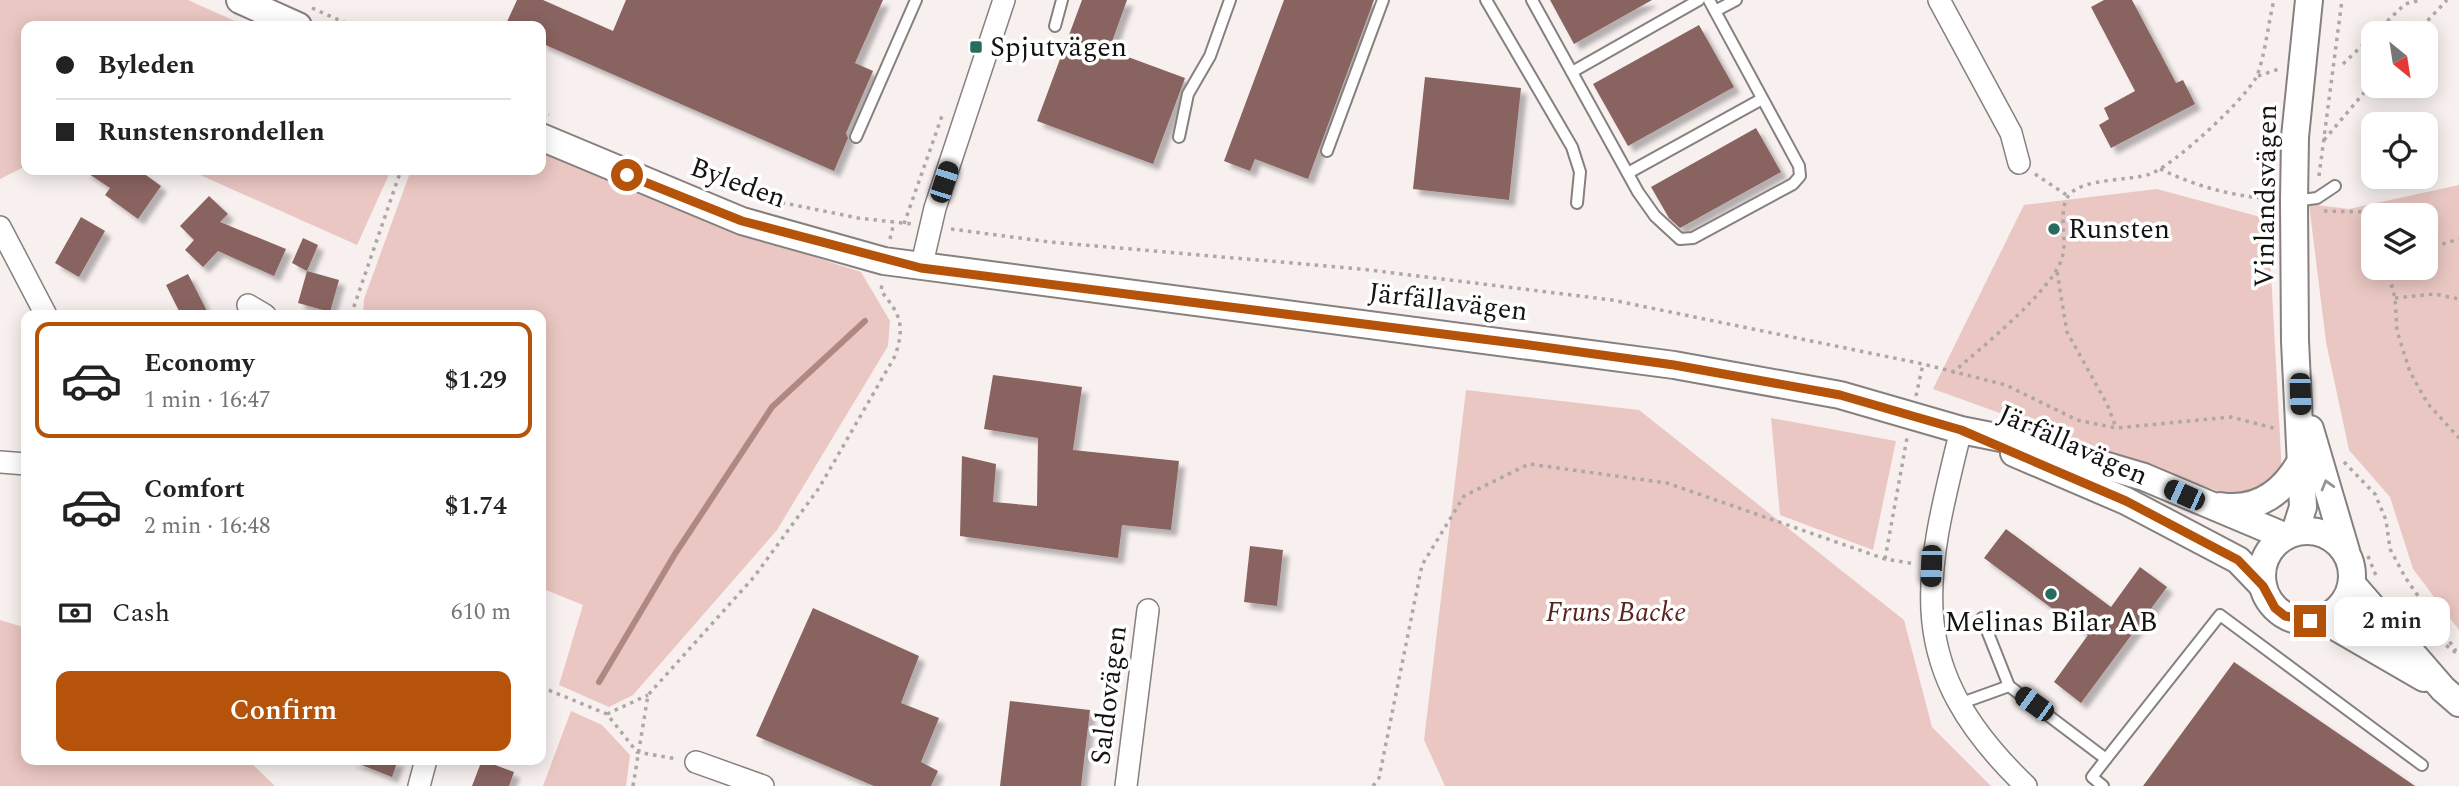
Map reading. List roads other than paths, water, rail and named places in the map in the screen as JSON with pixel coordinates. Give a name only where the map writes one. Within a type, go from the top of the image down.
[{"type":"street","points":[[240,0],[302,16]]},
{"type":"street","points":[[921,268],[931,227],[1004,0]]},
{"type":"street","points":[[1939,0],[2011,133],[2018,163]]},
{"type":"street","name":"Vinlandsvägen","points":[[2290,534],[2303,507],[2300,394],[2295,341],[2308,203],[2295,137],[2309,0]]},
{"type":"street","name":"Byleden","points":[[547,127],[742,221],[884,261],[921,268]]},
{"type":"street","points":[[0,227],[43,310]]},
{"type":"street","name":"Järfällavägen","points":[[921,268],[1674,365],[1840,395],[1961,430],[2036,445],[2144,477],[2204,504],[2290,534]]},
{"type":"street","name":"Vinlandsvägen","points":[[2300,394],[2355,548]]},
{"type":"street","points":[[1961,430],[1931,566],[1930,614],[1941,658],[1959,704],[1978,734],[2026,786]]},
{"type":"street","name":"Järfällavägen","points":[[1961,430],[2126,501],[2238,560],[2263,586]]},
{"type":"street","points":[[2204,504],[2233,508],[2251,506],[2281,490],[2292,478],[2302,459]]},
{"type":"street","points":[[0,462],[21,464]]},
{"type":"street","points":[[2306,530],[2329,535],[2355,548],[2351,561],[2352,584],[2343,604],[2322,619],[2310,621],[2285,616],[2275,608],[2263,586],[2263,563],[2275,543],[2290,534],[2306,530]]},
{"type":"street","points":[[2352,584],[2451,696]]},
{"type":"street","name":"Saldovägen","points":[[1126,786],[1148,610]]},
{"type":"street","points":[[2322,619],[2451,696]]},
{"type":"street","points":[[696,762],[763,786]]},
{"type":"street","points":[[419,786],[425,765]]},
{"type":"lane","points":[[856,137],[916,0]]},
{"type":"lane","points":[[1055,26],[1062,0]]},
{"type":"lane","points":[[1179,137],[1188,94],[1210,56],[1230,0]]},
{"type":"lane","points":[[1327,151],[1356,79],[1383,0]]},
{"type":"lane","points":[[1486,0],[1572,147],[1580,172],[1577,203]]},
{"type":"lane","points":[[1532,0],[1628,173],[1655,216],[1680,239],[1693,238],[1782,190],[1800,176],[1799,166],[1709,0]]},
{"type":"lane","points":[[1572,72],[1699,0]]},
{"type":"lane","points":[[1715,12],[1736,0]]},
{"type":"lane","points":[[1628,173],[1762,99]]},
{"type":"lane","points":[[2308,203],[2335,186]]},
{"type":"lane","points":[[2103,786],[2092,777],[2220,615],[2422,765]]},
{"type":"lane","points":[[1982,618],[2009,685],[2106,759]]},
{"type":"lane","points":[[1959,704],[2009,685]]},
{"type":"waterway","points":[[599,682],[675,554],[772,407],[865,321]]},
{"type":"place","name":"Spjutvägen","points":[[976,47]]},
{"type":"place","name":"Runsten","points":[[2054,229]]},
{"type":"place","name":"Melinas Bilar AB","points":[[2051,594]]},
{"type":"park label","name":"Fruns Backe","points":[[1616,612]]}]
